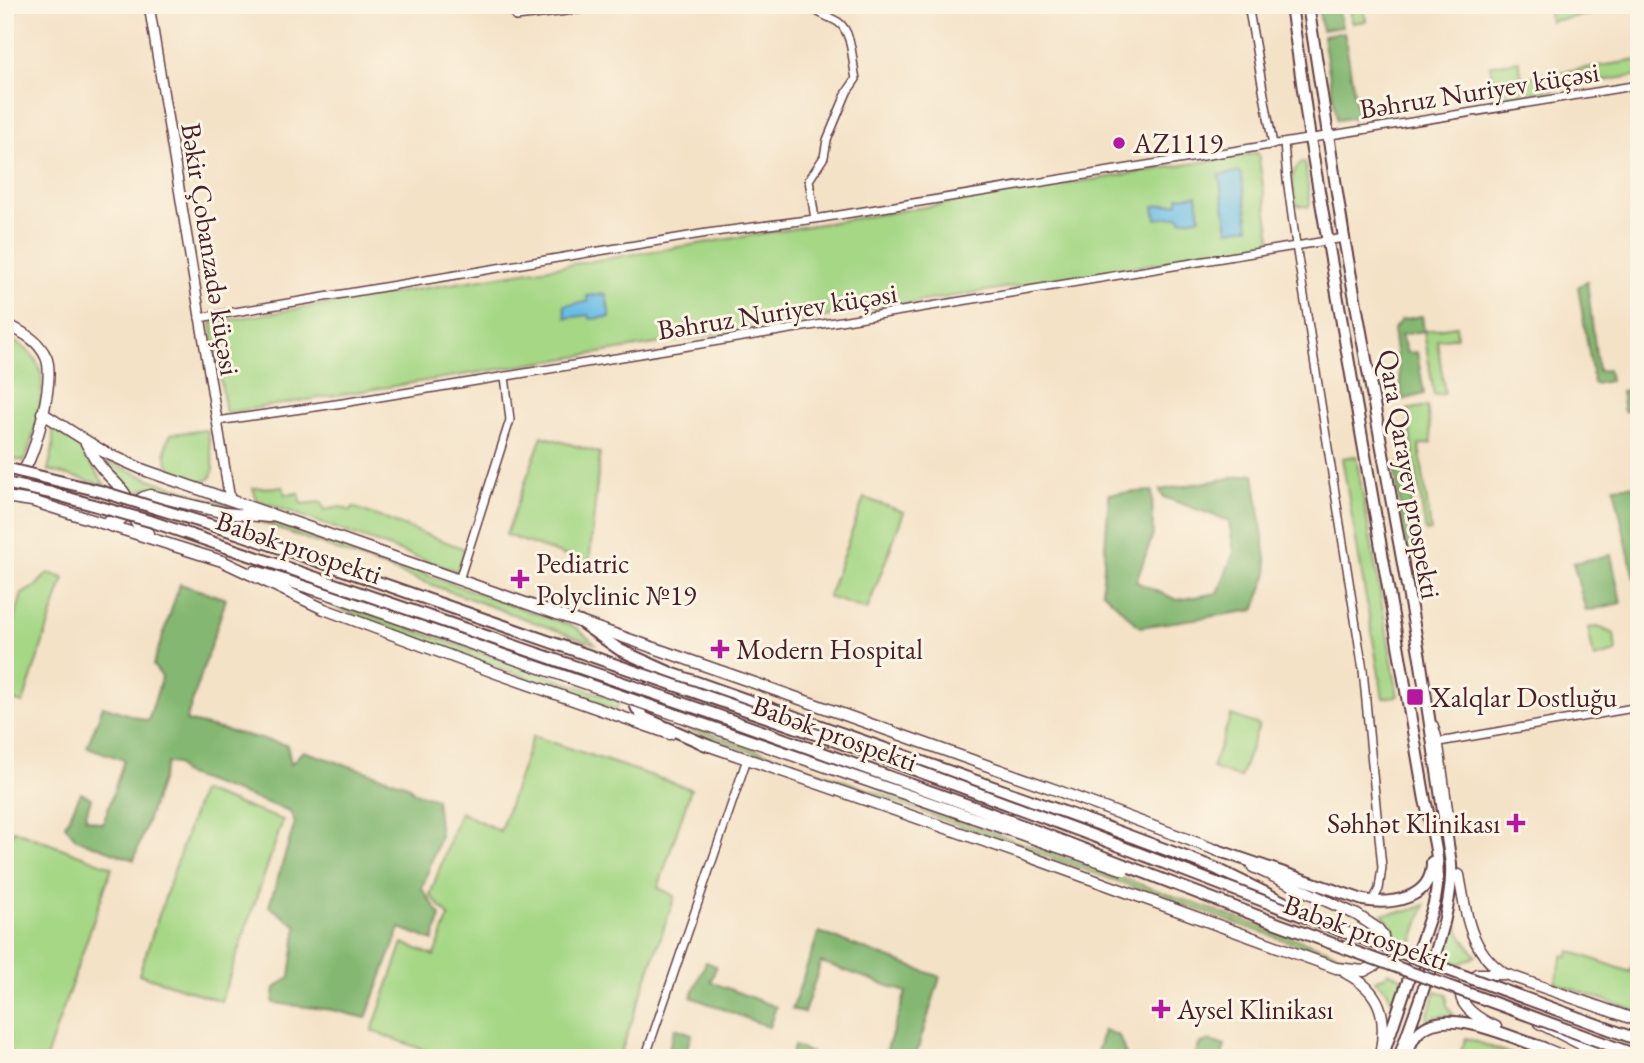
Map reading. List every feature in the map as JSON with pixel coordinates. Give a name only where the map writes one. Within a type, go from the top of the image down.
[{"type":"main road","name":"Qara Qarayev prospekti","points":[[1291,5],[1310,139],[1425,800],[1438,858],[1439,872],[1434,904],[1381,1058]]},
{"type":"main road","name":"Qara Qarayev prospekti","points":[[1308,5],[1344,238],[1420,658],[1452,876],[1446,911],[1404,1055]]},
{"type":"main road","points":[[6,325],[27,334],[34,341],[48,361],[50,376],[29,462],[7,485]]},
{"type":"main road","name":"Babək prospekti","points":[[5,497],[32,501],[222,561],[324,609],[619,718],[709,746],[1030,857],[1336,968],[1364,971],[1377,964],[1384,949],[1378,929],[1357,915],[1217,850],[891,731],[123,462],[42,413]]},
{"type":"main road","points":[[85,440],[100,467],[129,502],[126,514],[119,521],[100,522]]},
{"type":"main road","name":"Babək prospekti","points":[[5,468],[168,511],[383,583],[962,787],[1342,931],[1639,1038]]},
{"type":"main road","name":"Babək prospekti","points":[[7,485],[51,493],[164,526],[698,709],[971,806],[1268,920],[1639,1056]]},
{"type":"main road","points":[[280,517],[226,513],[150,495],[139,498],[132,515],[139,528],[222,561],[329,594],[1268,920]]},
{"type":"main road","points":[[580,622],[620,650],[671,673],[876,744],[1214,868],[1342,931]]},
{"type":"main road","points":[[671,673],[653,671],[641,678],[633,695],[637,710],[645,718],[709,746]]},
{"type":"main road","points":[[1438,783],[1451,827],[1473,939],[1485,958],[1505,974]]},
{"type":"main road","points":[[1217,850],[1372,902],[1391,902],[1421,891],[1430,880],[1433,864],[1425,800]]},
{"type":"main road","points":[[1404,1055],[1452,911],[1459,875]]},
{"type":"main road","points":[[1336,968],[1360,981],[1380,1008],[1384,1023],[1381,1058]]},
{"type":"main road","points":[[1568,1058],[1481,1020],[1467,1010],[1463,1004],[1463,989],[1471,977],[1483,972],[1505,974],[1639,1021]]},
{"type":"main road","points":[[1510,1009],[1608,1058]]},
{"type":"main road","points":[[1404,1055],[1417,1034],[1429,1026],[1445,1021],[1467,1023],[1543,1048]]},
{"type":"street","name":"Bəkir Çobanzadə küçəsi","points":[[149,5],[230,500]]},
{"type":"street","points":[[511,5],[516,17],[617,5]]},
{"type":"street","points":[[809,5],[814,11],[840,23],[846,30],[856,79],[847,92],[827,140],[824,157],[811,172],[809,180],[815,219]]},
{"type":"street","points":[[1248,5],[1273,145]]},
{"type":"street","name":"Bəhruz Nuriyev küçəsi","points":[[1310,139],[1639,85]]},
{"type":"street","points":[[199,318],[707,233],[815,219],[1310,139]]},
{"type":"street","points":[[1284,143],[1296,244],[1363,670],[1382,867],[1379,889],[1372,902]]},
{"type":"street","name":"Bəhruz Nuriyev küçəsi","points":[[217,421],[1344,238]]},
{"type":"street","points":[[459,580],[510,420],[505,376]]},
{"type":"street","points":[[1439,742],[1639,707]]},
{"type":"street","points":[[1427,708],[1439,742],[1451,827]]},
{"type":"street","points":[[645,1058],[747,759]]},
{"type":"green space","points":[[1318,5],[1338,5],[1342,27],[1322,30]]},
{"type":"green space","points":[[1350,5],[1363,5],[1366,21],[1352,23]]},
{"type":"green space","points":[[1547,5],[1639,5],[1639,6],[1550,21]]},
{"type":"green space","points":[[1344,32],[1358,117],[1337,120],[1323,36]]},
{"type":"green space","points":[[1639,60],[1639,75],[1496,99],[1490,65],[1519,61],[1522,78]]},
{"type":"green space","points":[[1258,153],[1272,245],[226,413],[211,323]]},
{"type":"green space","points":[[1302,162],[1305,163],[1310,204],[1308,207],[1297,205],[1293,187],[1294,171]]},
{"type":"green space","points":[[1587,281],[1598,371],[1608,370],[1610,381],[1594,384],[1578,287]]},
{"type":"green space","points":[[1422,316],[1424,331],[1401,335],[1407,353],[1417,352],[1424,394],[1403,400],[1393,330],[1401,320]]},
{"type":"green space","points":[[1456,326],[1457,337],[1437,340],[1445,394],[1434,395],[1424,331]]},
{"type":"green space","points":[[5,337],[28,351],[40,368],[42,377],[37,420],[24,461],[5,457]]},
{"type":"green space","points":[[1639,389],[1639,409],[1624,412],[1621,391]]},
{"type":"green space","points":[[1427,406],[1432,443],[1419,445],[1431,531],[1426,532],[1407,410]]},
{"type":"green space","points":[[53,428],[80,447],[105,485],[48,470],[53,448]]},
{"type":"green space","points":[[207,430],[214,469],[210,479],[199,481],[180,477],[168,464],[166,455],[171,434]]},
{"type":"green space","points":[[542,436],[600,453],[589,564],[506,535]]},
{"type":"green space","points":[[1356,456],[1398,696],[1383,698],[1342,458]]},
{"type":"green space","points":[[104,460],[152,480],[236,508],[216,507],[148,487],[138,492],[128,489]]},
{"type":"green space","points":[[1406,463],[1419,553],[1407,555],[1394,464]]},
{"type":"green space","points":[[1254,474],[1268,573],[1254,610],[1140,627],[1102,591],[1109,494],[1152,491],[1153,535],[1136,582],[1177,600],[1218,593],[1234,552],[1229,521],[1163,497],[1160,490]]},
{"type":"green space","points":[[1639,485],[1639,577],[1634,578],[1614,487]]},
{"type":"green space","points":[[283,487],[285,495],[299,493],[301,504],[322,502],[324,510],[341,507],[351,511],[353,507],[465,549],[458,572],[257,500],[253,488]]},
{"type":"green space","points":[[864,498],[904,512],[867,610],[828,597]]},
{"type":"green space","points":[[260,522],[278,523],[575,627],[597,645]]},
{"type":"green space","points":[[1611,555],[1621,603],[1586,611],[1573,563]]},
{"type":"green space","points":[[48,573],[64,578],[23,703],[5,698],[5,652],[22,594],[36,586]]},
{"type":"green space","points":[[180,584],[226,599],[186,721],[287,745],[291,764],[303,751],[408,785],[414,792],[436,799],[440,836],[422,889],[441,916],[433,941],[400,928],[366,1018],[332,1010],[273,1003],[275,988],[290,977],[297,926],[269,906],[295,823],[290,811],[182,773],[177,764],[167,763],[134,860],[76,839],[65,825],[81,793],[91,798],[85,818],[103,824],[124,760],[87,747],[103,706],[148,721],[162,677],[153,665]]},
{"type":"green space","points":[[333,602],[620,701],[616,710],[337,608]]},
{"type":"green space","points":[[1598,627],[1614,634],[1616,652],[1594,658],[1588,628]]},
{"type":"green space","points":[[643,710],[1367,964],[1361,967],[686,729],[643,713]]},
{"type":"green space","points":[[1231,715],[1259,725],[1240,778],[1212,768]]},
{"type":"green space","points":[[533,736],[691,789],[658,888],[675,896],[619,1058],[446,1058],[372,1031],[403,943],[434,956],[449,916],[430,895],[460,812],[500,831]]},
{"type":"green space","points":[[201,791],[283,820],[221,1001],[139,974]]},
{"type":"green space","points":[[13,830],[112,867],[46,1058],[5,1058],[5,854]]},
{"type":"green space","points":[[1425,905],[1411,946],[1395,940],[1393,928],[1382,914],[1408,911]]},
{"type":"green space","points":[[1456,914],[1460,934],[1476,956],[1460,964],[1443,958]]},
{"type":"green space","points":[[819,932],[940,977],[915,1058],[884,1058],[906,992],[821,962],[804,1013],[792,1009]]},
{"type":"green space","points":[[1570,951],[1630,972],[1633,966],[1639,968],[1639,1012],[1555,983],[1563,955],[1568,957]]},
{"type":"green space","points":[[706,962],[716,966],[711,982],[776,1007],[769,1027],[691,997]]},
{"type":"green space","points":[[1388,972],[1405,979],[1396,1010],[1387,991],[1375,980],[1386,976]]},
{"type":"green space","points":[[1436,991],[1447,994],[1447,1005],[1454,1015],[1436,1016],[1425,1023]]},
{"type":"green space","points":[[675,1028],[692,1034],[686,1050],[706,1058],[666,1058]]},
{"type":"green space","points":[[1104,1030],[1119,1036],[1127,1058],[1095,1058]]},
{"type":"green space","points":[[1466,1038],[1522,1058],[1458,1058]]},
{"type":"green space","points":[[1210,1041],[1225,1046],[1221,1058],[1194,1058],[1200,1043]]},
{"type":"green space","points":[[794,1046],[823,1058],[790,1058]]},
{"type":"water","points":[[1241,172],[1249,227],[1228,230],[1219,175]]},
{"type":"water","points":[[1197,195],[1200,218],[1181,220],[1180,216],[1156,219],[1154,206],[1178,203],[1178,197]]},
{"type":"water","points":[[606,294],[610,317],[590,319],[589,315],[566,318],[564,305],[588,302],[587,296]]},
{"type":"place","name":"AZ1119","points":[[1119,143]]},
{"type":"place","name":"Pediatric Polyclinic №19","points":[[520,579]]},
{"type":"place","name":"Modern Hospital","points":[[720,649]]},
{"type":"place","name":"Xalqlar Dostluğu","points":[[1415,697]]},
{"type":"place","name":"Səhhət Klinikası","points":[[1516,823]]},
{"type":"place","name":"Aysel Klinikası","points":[[1161,1009]]}]
